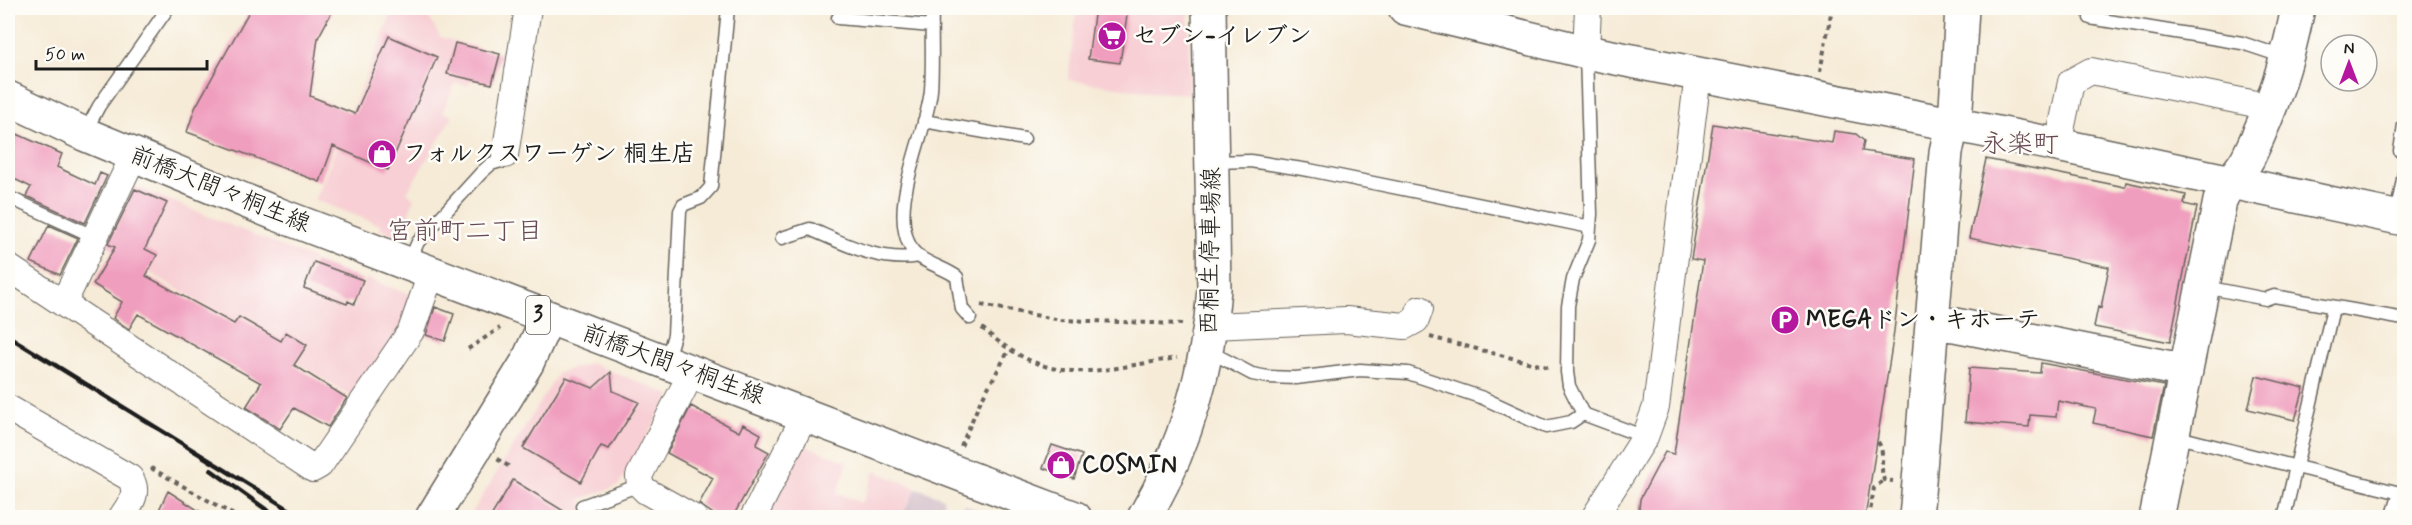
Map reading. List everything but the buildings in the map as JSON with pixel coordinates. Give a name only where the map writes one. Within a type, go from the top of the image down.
[{"type":"street","points":[[505,155],[528,8]]},
{"type":"street","name":"西桐生停車場線","points":[[1144,518],[1167,471],[1188,419],[1198,341],[1214,289],[1209,8]]},
{"type":"street","points":[[1405,8],[1586,52],[2058,145],[2400,218]]},
{"type":"street","points":[[1586,52],[1588,8]]},
{"type":"street","points":[[1916,518],[1946,152],[1956,107],[1962,8]]},
{"type":"street","points":[[2156,518],[2220,201],[2230,181],[2246,161],[2270,111],[2287,63],[2298,8]]},
{"type":"street","points":[[2058,145],[2071,82],[2091,72],[2251,103],[2270,111]]},
{"type":"street","points":[[1594,518],[1645,437],[1656,407],[1698,75]]},
{"type":"street","name":"前橋大間々桐生線","points":[[8,98],[134,155],[419,270],[1075,518]]},
{"type":"street","points":[[64,302],[134,155]]},
{"type":"street","points":[[8,267],[313,469],[320,465],[411,331],[419,270]]},
{"type":"street","points":[[1198,341],[1346,320],[1413,317]]},
{"type":"street","points":[[432,518],[527,363],[547,319]]},
{"type":"street","points":[[1933,323],[1955,325],[2186,371]]},
{"type":"street","points":[[679,367],[684,393],[641,470],[640,485],[646,491],[694,518]]},
{"type":"street","points":[[8,408],[130,478],[134,485],[135,495],[122,518]]},
{"type":"street","points":[[753,518],[805,415]]},
{"type":"lane","points":[[84,134],[99,106],[168,8]]},
{"type":"lane","points":[[679,367],[674,335],[680,211],[683,205],[701,198],[711,187],[728,8]]},
{"type":"lane","points":[[932,8],[931,92],[905,201],[907,236],[912,250],[919,256],[957,277],[961,286],[960,301],[970,318]]},
{"type":"lane","points":[[838,18],[932,26]]},
{"type":"lane","points":[[2090,18],[2242,43],[2272,53],[2287,63]]},
{"type":"lane","points":[[1586,52],[1590,227],[1589,240],[1573,279],[1568,306],[1567,372],[1569,386],[1583,414],[1645,437]]},
{"type":"lane","points":[[924,121],[1024,139]]},
{"type":"lane","points":[[2404,125],[2400,151],[2404,152]]},
{"type":"lane","points":[[419,270],[418,242],[481,173],[491,164],[504,160],[505,155]]},
{"type":"lane","points":[[1213,162],[1250,161],[1309,170],[1590,227]]},
{"type":"lane","points":[[2400,218],[2404,174]]},
{"type":"lane","points":[[8,197],[95,237]]},
{"type":"lane","points":[[782,238],[810,229],[868,253],[892,257],[919,256]]},
{"type":"lane","points":[[2204,287],[2266,299],[2274,296],[2404,319]]},
{"type":"lane","points":[[2284,518],[2333,308]]},
{"type":"lane","points":[[1198,341],[1252,374],[1296,378],[1360,370],[1408,373],[1483,398],[1546,427],[1571,422],[1583,414]]},
{"type":"lane","points":[[2173,435],[2402,494],[2392,518]]},
{"type":"lane","points":[[582,506],[640,485]]},
{"type":"path","points":[[1815,98],[1832,8]]},
{"type":"path","points":[[960,301],[1061,320],[1198,341]]},
{"type":"path","points":[[1413,317],[1422,335],[1567,372]]},
{"type":"path","points":[[970,318],[1009,350],[1049,368],[1075,372],[1101,373],[1198,341]]},
{"type":"path","points":[[468,349],[501,327]]},
{"type":"path","points":[[958,452],[980,402],[1009,350]]},
{"type":"path","points":[[1878,442],[1882,449],[1880,469],[1884,480]]},
{"type":"path","points":[[497,459],[510,467]]},
{"type":"path","points":[[1869,518],[1872,488],[1884,480],[1897,481]]},
{"type":"path","points":[[223,518],[224,508]]},
{"type":"shaded area","name":"フォルクスワーゲン 桐生店","points":[[394,8],[421,8],[426,12],[440,37],[500,54],[492,84],[471,79],[468,86],[455,83],[443,112],[453,116],[407,192],[414,198],[401,238],[380,229],[381,225],[315,200]]},
{"type":"shaded area","points":[[1077,8],[1188,8],[1190,94],[1151,92],[1068,80]]},
{"type":"shaded area","points":[[132,185],[313,259],[302,289],[354,308],[366,278],[414,296],[402,329],[354,398],[104,244]]},
{"type":"shaded area","points":[[590,363],[671,395],[618,486],[581,499],[584,514],[581,517],[469,518],[558,373]]},
{"type":"shaded area","points":[[804,445],[848,462],[837,493],[862,503],[875,471],[917,488],[900,517],[764,518]]},
{"type":"shaded area","points":[[917,488],[943,498],[944,508],[949,512],[957,513],[965,505],[982,512],[983,517],[901,517]]},
{"type":"railway","points":[[8,336],[303,518]]},
{"type":"railway","points":[[211,470],[278,518]]},
{"type":"place","name":"セブン-イレブン","points":[[1112,36]]},
{"type":"place","name":"フォルクスワーゲン 桐生店","points":[[382,154]]},
{"type":"place","name":"MEGAドン・キホーテ","points":[[1785,320]]},
{"type":"place","name":"COSMIN","points":[[1061,465]]},
{"type":"district","name":"永楽町","points":[[2020,145]]},
{"type":"district","name":"宮前町二丁目","points":[[465,232]]}]
